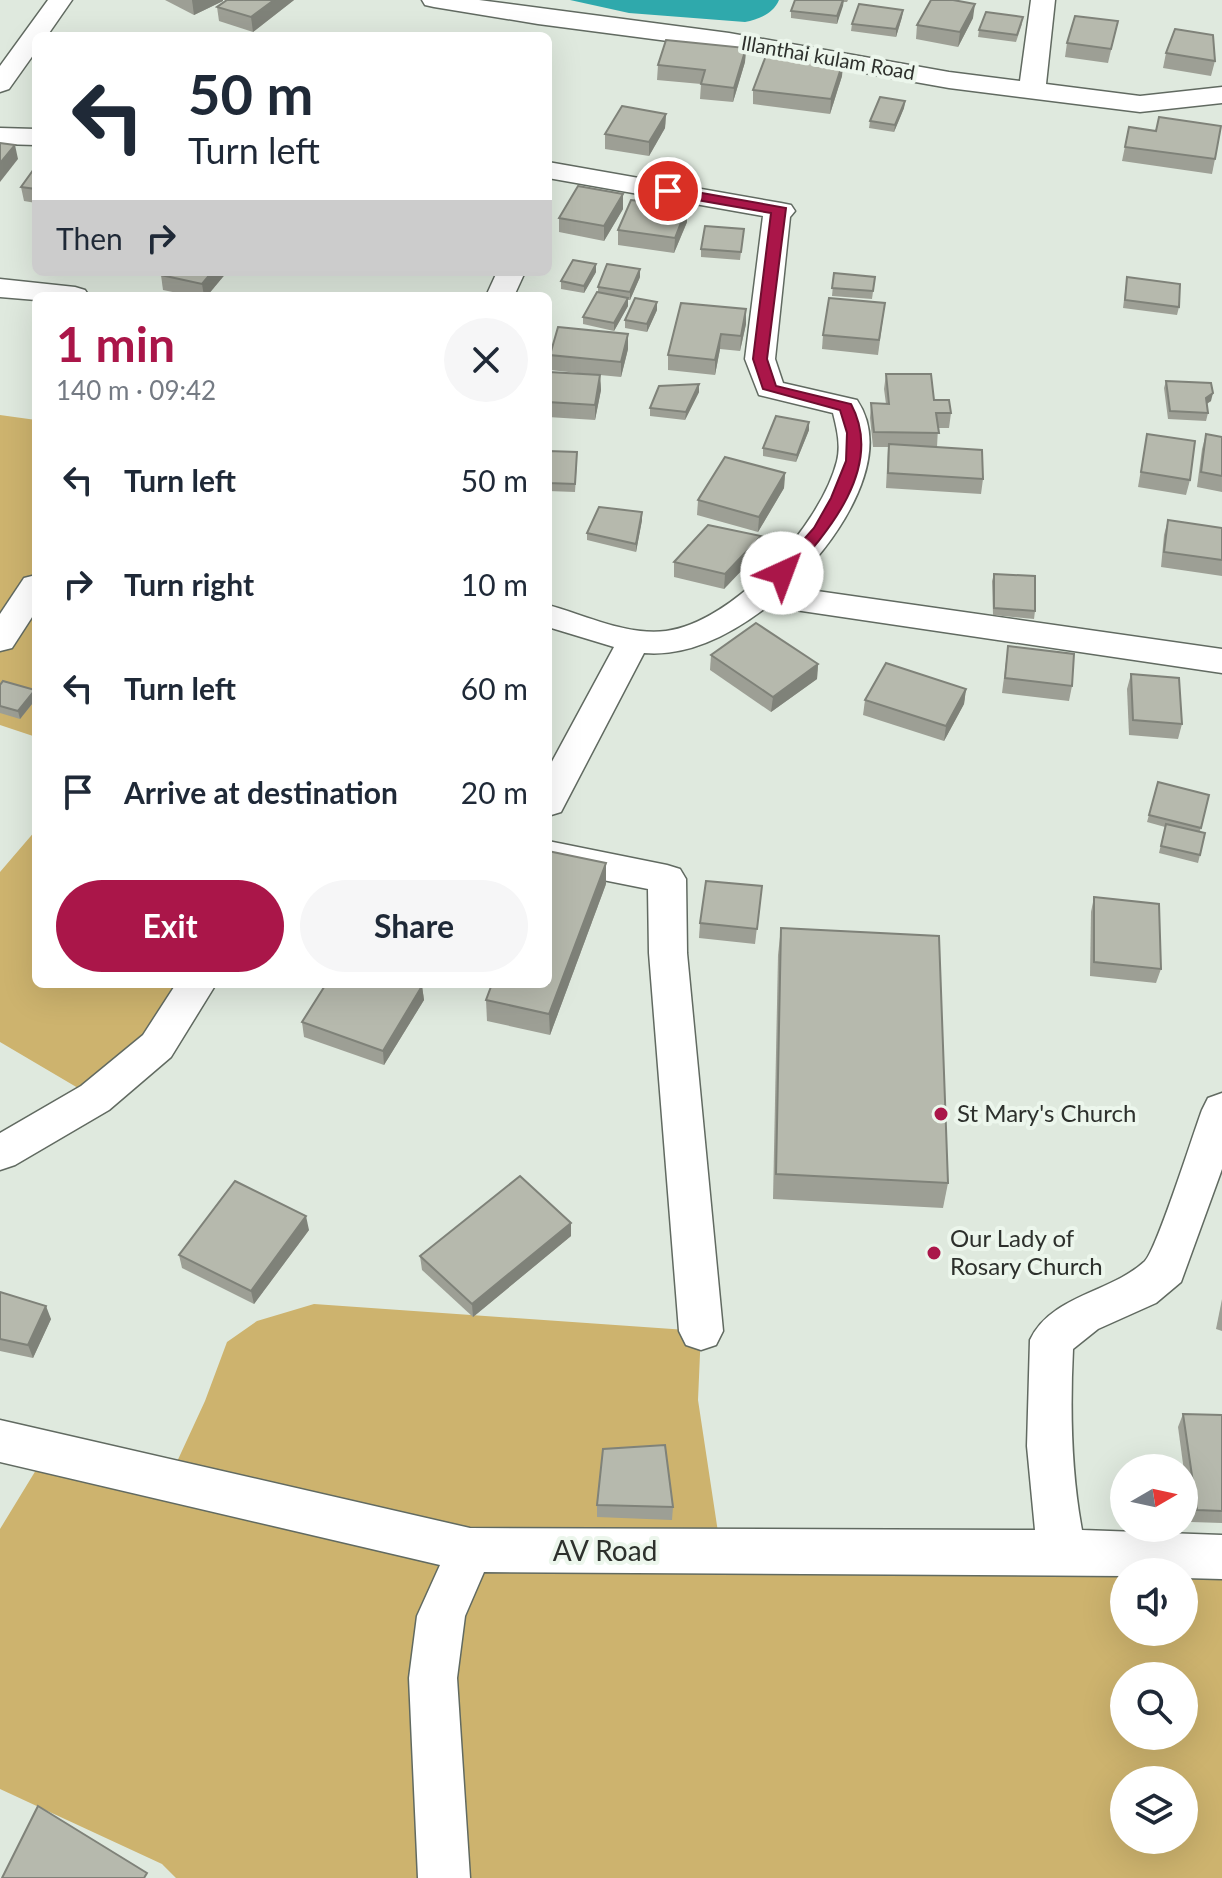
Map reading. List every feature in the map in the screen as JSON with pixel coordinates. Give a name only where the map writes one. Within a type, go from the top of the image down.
[{"type":"street","points":[[37,32],[60,0]]},
{"type":"street","name":"Illanthai kulam Road","points":[[434,0],[538,17],[729,41],[949,80],[1140,104],[1222,95]]},
{"type":"street","points":[[1032,90],[1043,0]]},
{"type":"street","points":[[0,84],[32,39]]},
{"type":"street","points":[[0,136],[32,137]]},
{"type":"street","points":[[552,175],[781,211],[777,214],[760,359],[770,389],[846,407],[855,433],[853,461],[839,498],[820,531],[762,594],[694,637],[663,643],[635,639],[552,617]]},
{"type":"street","points":[[0,288],[38,292]]},
{"type":"street","points":[[0,640],[32,592]]},
{"type":"street","points":[[762,594],[882,614],[1038,633],[1222,661]]},
{"type":"street","points":[[552,795],[635,639]]},
{"type":"street","points":[[552,856],[667,879],[668,953],[701,1331]]},
{"type":"street","points":[[0,1153],[95,1098],[157,1046],[194,988]]},
{"type":"street","points":[[1063,1552],[1052,1486],[1049,1381],[1052,1340],[1083,1316],[1141,1290],[1166,1269],[1222,1110]]},
{"type":"street","name":"AV Road","points":[[0,1441],[470,1550],[1063,1552],[1222,1557]]},
{"type":"street","points":[[444,1878],[433,1678],[441,1616],[470,1550]]},
{"type":"shaded area","points":[[0,415],[32,419],[32,736],[0,725]]},
{"type":"shaded area","points":[[32,835],[32,988],[193,988],[95,1098],[0,1042],[0,872]]},
{"type":"shaded area","points":[[314,1304],[701,1331],[698,1400],[721,1552],[1222,1557],[1222,1878],[176,1878],[162,1864],[0,1789],[0,1529],[47,1452],[169,1479],[205,1401],[227,1342],[257,1321]]},
{"type":"water","points":[[570,0],[779,0],[765,15],[745,22],[629,13]]},
{"type":"building","points":[[227,0],[274,0],[251,17],[217,7]]},
{"type":"building","points":[[795,0],[843,0],[837,16],[791,11]]},
{"type":"building","points":[[931,0],[975,4],[960,32],[917,25]]},
{"type":"building","points":[[859,4],[903,10],[896,29],[852,24]]},
{"type":"building","points":[[986,12],[1023,17],[1017,35],[979,30]]},
{"type":"building","points":[[1075,16],[1118,21],[1111,49],[1067,43]]},
{"type":"building","points":[[1175,29],[1213,35],[1215,61],[1166,53]]},
{"type":"building","points":[[666,40],[746,48],[734,88],[701,84],[705,70],[658,65]]},
{"type":"building","points":[[767,53],[843,62],[831,99],[753,90]]},
{"type":"building","points":[[880,97],[905,101],[895,125],[870,121]]},
{"type":"building","points":[[622,106],[666,114],[649,142],[605,134]]},
{"type":"building","points":[[1159,117],[1221,126],[1215,159],[1125,147],[1129,127],[1156,131]]},
{"type":"building","points":[[0,143],[15,145],[0,163]]},
{"type":"building","points":[[32,172],[32,188],[21,187]]},
{"type":"building","points":[[578,186],[623,194],[604,226],[559,218]]},
{"type":"building","points":[[631,200],[687,207],[675,238],[618,230]]},
{"type":"building","points":[[705,226],[744,229],[741,252],[701,249]]},
{"type":"building","points":[[573,260],[596,264],[584,286],[561,281]]},
{"type":"building","points":[[607,264],[640,269],[630,292],[598,287]]},
{"type":"building","points":[[834,273],[875,277],[873,291],[832,288]]},
{"type":"building","points":[[166,276],[209,276],[202,284]]},
{"type":"building","points":[[1127,277],[1180,284],[1179,307],[1125,300]]},
{"type":"building","points":[[597,292],[628,298],[614,323],[583,317]]},
{"type":"building","points":[[635,298],[657,302],[647,324],[625,320]]},
{"type":"building","points":[[829,298],[885,303],[879,340],[823,335]]},
{"type":"building","points":[[681,303],[746,309],[741,336],[721,334],[715,360],[668,355]]},
{"type":"building","points":[[558,327],[628,334],[621,362],[552,355]]},
{"type":"building","points":[[552,372],[600,375],[595,405],[552,402]]},
{"type":"building","points":[[886,374],[931,374],[934,400],[949,400],[951,413],[936,413],[939,433],[874,432],[871,403],[889,404]]},
{"type":"building","points":[[1166,381],[1211,383],[1213,393],[1206,398],[1208,413],[1170,411]]},
{"type":"building","points":[[699,384],[686,412],[650,408],[659,386]]},
{"type":"building","points":[[776,416],[809,422],[797,455],[763,448]]},
{"type":"building","points":[[1147,434],[1195,441],[1190,480],[1141,472]]},
{"type":"building","points":[[1206,434],[1222,437],[1222,476],[1201,472]]},
{"type":"building","points":[[889,444],[982,450],[983,479],[888,473]]},
{"type":"building","points":[[552,451],[577,452],[575,484],[552,483]]},
{"type":"building","points":[[725,457],[785,473],[759,517],[698,500]]},
{"type":"building","points":[[599,507],[642,512],[636,544],[587,533]]},
{"type":"building","points":[[1168,520],[1222,528],[1222,560],[1164,552]]},
{"type":"building","points":[[708,525],[761,536],[725,574],[674,562]]},
{"type":"building","points":[[994,574],[1035,576],[1035,611],[994,608]]},
{"type":"building","points":[[756,623],[818,664],[773,697],[711,655]]},
{"type":"building","points":[[1008,646],[1074,654],[1072,686],[1005,678]]},
{"type":"building","points":[[886,663],[966,689],[946,726],[865,700]]},
{"type":"building","points":[[1131,674],[1179,678],[1182,724],[1133,720]]},
{"type":"building","points":[[3,681],[32,689],[32,694],[18,711],[0,706],[0,685]]},
{"type":"building","points":[[1158,782],[1209,795],[1201,828],[1149,815]]},
{"type":"building","points":[[1166,824],[1205,833],[1200,855],[1161,846]]},
{"type":"building","points":[[552,852],[606,863],[549,1014],[486,1000],[490,988],[552,988]]},
{"type":"building","points":[[706,881],[762,886],[757,929],[700,923]]},
{"type":"building","points":[[1094,897],[1159,904],[1161,969],[1094,962]]},
{"type":"building","points":[[781,928],[939,936],[948,1183],[776,1174]]},
{"type":"building","points":[[323,988],[421,988],[383,1051],[302,1022]]},
{"type":"building","points":[[520,1176],[571,1223],[472,1304],[420,1256]]},
{"type":"building","points":[[235,1181],[306,1216],[251,1291],[179,1255]]},
{"type":"building","points":[[0,1292],[46,1306],[28,1345],[0,1339]]},
{"type":"building","points":[[1183,1414],[1222,1415],[1222,1511],[1198,1510],[1198,1454],[1189,1454]]},
{"type":"building","points":[[665,1445],[673,1507],[597,1505],[603,1449]]},
{"type":"building","points":[[38,1806],[147,1873],[144,1878],[2,1878]]},
{"type":"place","name":"St Mary's Church","points":[[941,1114]]},
{"type":"place","name":"Our Lady of Rosary Church","points":[[934,1253]]},
{"type":"route","points":[[668,191],[781,211],[777,214],[760,359],[770,389],[846,407],[855,433],[853,461],[839,498],[820,531],[782,573]]}]
